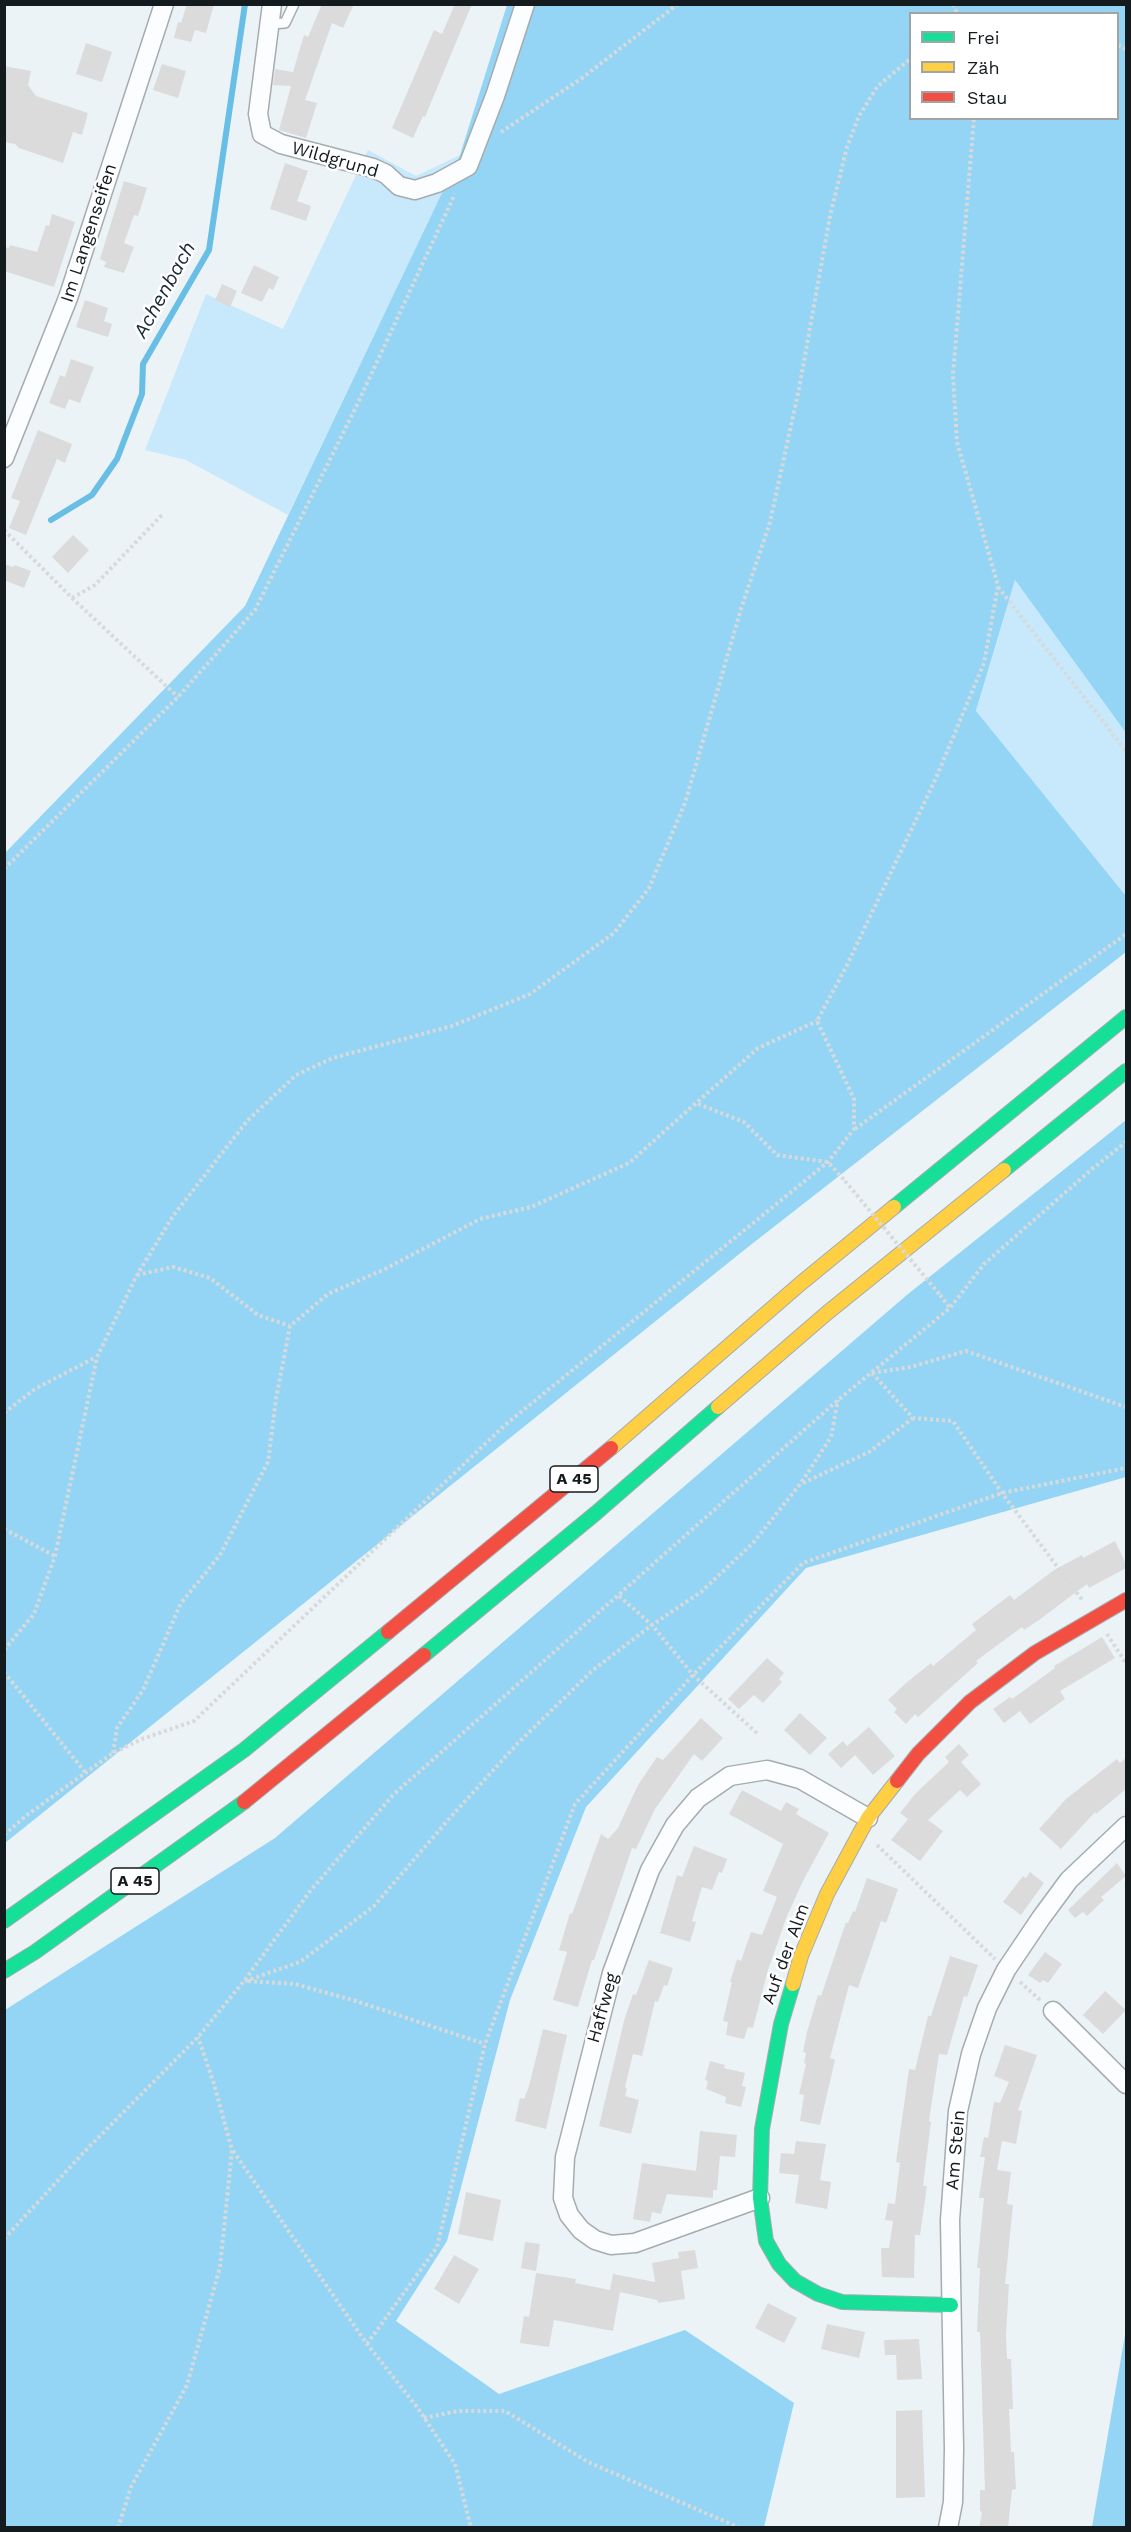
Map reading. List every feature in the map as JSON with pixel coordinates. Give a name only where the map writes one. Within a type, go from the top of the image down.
[{"type":"main road","name":"A 45","points":[[4,1921],[244,1750],[582,1473],[800,1284],[1126,1017]]},
{"type":"main road","name":"A 45","points":[[4,1971],[35,1952],[264,1788],[596,1513],[837,1305],[1126,1071]]},
{"type":"main road","name":"Auf der Alm","points":[[951,2305],[842,2302],[818,2294],[795,2281],[779,2264],[766,2241],[760,2198],[762,2129],[781,2024],[801,1956],[818,1915],[868,1818],[918,1754],[970,1702],[1035,1653],[1126,1600]]},
{"type":"street","name":"Im Langenseifen","points":[[4,458],[68,298],[164,4]]},
{"type":"street","name":"Wildgrund","points":[[272,4],[258,114],[262,134],[281,144],[373,168],[386,174],[399,186],[415,190],[437,183],[468,166]]},
{"type":"street","points":[[468,166],[525,4]]},
{"type":"street","name":"Haffweg","points":[[760,2198],[635,2243],[611,2246],[595,2240],[581,2230],[569,2215],[563,2198],[565,2157],[606,1993],[629,1922],[650,1870],[675,1825],[698,1798],[730,1776],[767,1770],[800,1779],[868,1818]]},
{"type":"street","name":"Am Stein","points":[[948,2528],[953,2502],[954,2449],[950,2220],[958,2111],[971,2054],[987,2008],[1006,1970],[1069,1880],[1126,1826]]},
{"type":"street","points":[[1053,2011],[1126,2084]]},
{"type":"lane","points":[[270,24],[285,23],[294,4]]},
{"type":"path","points":[[475,149],[582,78],[678,4]]},
{"type":"path","points":[[4,1650],[34,1614],[56,1556],[97,1357],[137,1275],[173,1216],[247,1121],[296,1075],[333,1058],[452,1026],[531,994],[614,933],[649,888],[685,803],[741,609],[770,522],[800,389],[830,216],[847,147],[859,116],[877,87],[909,60]]},
{"type":"path","points":[[974,120],[953,375],[957,442],[998,586],[1126,751]]},
{"type":"path","points":[[4,869],[178,697],[255,610],[356,407],[468,166]]},
{"type":"path","points":[[72,597],[95,585],[162,515]]},
{"type":"path","points":[[4,530],[178,697]]},
{"type":"path","points":[[113,1754],[117,1728],[143,1690],[181,1603],[220,1556],[268,1462],[276,1398],[290,1326],[328,1293],[385,1269],[480,1219],[531,1207],[629,1162],[698,1104],[758,1048],[817,1021],[846,967],[936,778],[980,673],[984,663],[998,586]]},
{"type":"path","points":[[4,1835],[85,1772],[113,1754],[142,1739],[194,1721],[505,1425],[828,1162],[854,1129],[1126,934]]},
{"type":"path","points":[[817,1021],[854,1099],[854,1129]]},
{"type":"path","points":[[698,1104],[744,1122],[777,1155],[828,1162],[950,1308]]},
{"type":"path","points":[[4,2239],[85,2151],[198,2037],[244,1981],[311,1890],[393,1795],[838,1400],[950,1308],[984,1264],[1126,1142]]},
{"type":"path","points":[[137,1275],[173,1268],[210,1278],[258,1315],[290,1326]]},
{"type":"path","points":[[872,1373],[911,1367],[966,1351],[1126,1407]]},
{"type":"path","points":[[4,1413],[35,1389],[97,1357]]},
{"type":"path","points":[[872,1373],[913,1418]]},
{"type":"path","points":[[244,1981],[300,1962],[374,1906],[518,1743],[593,1670],[700,1592],[753,1543],[801,1483],[831,1437],[838,1400]]},
{"type":"path","points":[[801,1483],[869,1452],[913,1418],[953,1421],[1002,1493],[1096,1617],[1126,1663]]},
{"type":"path","points":[[367,2344],[437,2247],[485,2044],[575,1804],[693,1675],[803,1563],[1002,1493],[1126,1468]]},
{"type":"path","points":[[4,1529],[56,1556]]},
{"type":"path","points":[[619,1596],[652,1625],[693,1675],[759,1735]]},
{"type":"path","points":[[4,1672],[85,1772]]},
{"type":"path","points":[[878,1846],[1006,1970],[1053,2011]]},
{"type":"path","points":[[244,1981],[295,1984],[356,2001],[485,2044]]},
{"type":"path","points":[[198,2037],[232,2150],[367,2344],[424,2418],[455,2464],[471,2528]]},
{"type":"path","points":[[118,2528],[131,2487],[187,2385],[220,2267],[232,2150]]},
{"type":"path","points":[[424,2418],[458,2410],[505,2411],[588,2462],[740,2528]]},
{"type":"shaded area","points":[[507,5],[1126,5],[1126,733],[1015,580],[976,711],[1126,896],[1126,952],[748,1247],[5,1843],[5,853],[245,606],[460,155]]},
{"type":"shaded area","points":[[368,150],[416,176],[460,155],[288,515],[186,460],[145,450],[206,294],[283,329]]},
{"type":"shaded area","points":[[1015,580],[1126,733],[1126,896],[976,712]]},
{"type":"shaded area","points":[[1126,1120],[1126,1477],[806,1568],[586,1807],[510,2000],[447,2241],[396,2321],[499,2394],[685,2330],[794,2403],[764,2527],[5,2527],[5,2010],[275,1838],[908,1294]]},
{"type":"shaded area","points":[[1126,2329],[1126,2527],[1092,2527]]},
{"type":"building","points":[[187,4],[214,4],[206,33],[195,30],[191,42],[174,38],[178,22],[181,23]]},
{"type":"building","points":[[322,4],[354,4],[343,28],[332,23],[305,100],[317,103],[306,138],[279,130],[291,86],[273,85],[275,69],[293,72],[304,35],[308,37]]},
{"type":"building","points":[[455,4],[472,4],[425,117],[423,116],[413,138],[392,128],[434,30],[442,34]]},
{"type":"building","points":[[86,43],[112,52],[102,82],[76,74]]},
{"type":"building","points":[[162,64],[186,71],[178,98],[153,90]]},
{"type":"building","points":[[4,66],[31,71],[28,85],[36,96],[88,113],[82,135],[73,132],[63,163],[19,148],[15,144],[4,142]]},
{"type":"building","points":[[285,163],[308,171],[297,201],[311,206],[306,221],[270,209]]},
{"type":"building","points":[[124,181],[147,188],[138,216],[134,215],[124,243],[134,247],[124,273],[104,267],[106,262],[100,259]]},
{"type":"building","points":[[52,214],[75,222],[54,287],[4,271],[4,247],[9,248],[10,245],[37,252]]},
{"type":"building","points":[[254,265],[279,277],[273,290],[269,288],[262,302],[241,293]]},
{"type":"building","points":[[222,284],[237,291],[230,307],[215,300]]},
{"type":"building","points":[[85,300],[108,308],[104,321],[112,324],[108,337],[76,327]]},
{"type":"building","points":[[71,359],[94,367],[80,403],[69,399],[65,409],[49,403],[60,375],[65,377]]},
{"type":"building","points":[[38,430],[72,444],[65,463],[57,459],[26,535],[9,528],[20,501],[11,498]]},
{"type":"building","points":[[73,535],[89,550],[68,573],[52,557]]},
{"type":"building","points":[[4,564],[31,571],[24,588],[4,580]]},
{"type":"building","points":[[1115,1541],[1126,1568],[1089,1588],[1087,1584],[1024,1630],[1022,1627],[976,1661],[978,1663],[918,1717],[915,1714],[906,1724],[894,1712],[897,1709],[888,1700],[931,1663],[933,1666],[976,1630],[972,1624],[1010,1595],[1014,1600],[1054,1570]]},
{"type":"building","points":[[1102,1637],[1115,1658],[1060,1691],[1065,1699],[1030,1724],[1020,1711],[1004,1723],[993,1709],[1010,1697],[1012,1699],[1055,1668],[1054,1666]]},
{"type":"building","points":[[767,1658],[784,1673],[779,1679],[782,1682],[763,1703],[754,1695],[739,1709],[728,1699]]},
{"type":"building","points":[[800,1713],[827,1738],[810,1755],[784,1730]]},
{"type":"building","points":[[701,1718],[723,1738],[702,1761],[694,1754],[655,1809],[636,1849],[632,1848],[594,1960],[592,1960],[578,2007],[553,2000],[567,1952],[559,1950],[570,1913],[572,1914],[601,1834],[608,1839],[618,1828],[638,1785],[657,1757],[663,1760]]},
{"type":"building","points":[[869,1727],[895,1756],[873,1775],[855,1755],[841,1768],[828,1754],[843,1741],[847,1746]]},
{"type":"building","points":[[959,1744],[969,1755],[961,1762],[981,1784],[967,1797],[960,1790],[928,1820],[943,1831],[920,1861],[891,1840],[908,1819],[900,1813],[915,1794],[949,1762],[945,1757]]},
{"type":"building","points":[[1126,1758],[1126,1789],[1096,1814],[1095,1812],[1061,1849],[1039,1829],[1066,1799],[1117,1759],[1120,1763]]},
{"type":"building","points":[[742,1790],[781,1811],[786,1802],[799,1809],[796,1814],[829,1833],[787,1916],[768,1970],[753,2028],[748,2027],[744,2039],[726,2035],[728,2022],[723,2021],[732,1982],[730,1982],[737,1959],[741,1961],[751,1932],[762,1935],[777,1897],[763,1891],[783,1844],[729,1814]]},
{"type":"building","points":[[694,1846],[727,1859],[712,1890],[702,1887],[692,1921],[696,1922],[690,1942],[660,1933],[677,1875],[682,1877]]},
{"type":"building","points":[[1117,1863],[1126,1876],[1101,1897],[1104,1900],[1087,1916],[1083,1912],[1075,1918],[1068,1910]]},
{"type":"building","points":[[1030,1872],[1044,1883],[1021,1915],[1003,1902],[1023,1876],[1026,1878]]},
{"type":"building","points":[[867,1878],[898,1889],[886,1923],[881,1921],[858,1988],[849,1985],[830,2058],[835,2060],[820,2125],[800,2121],[804,2095],[799,2094],[806,2064],[804,2063],[806,2053],[803,2052],[807,2032],[818,1995],[821,1996],[846,1922],[848,1923],[853,1911],[855,1912]]},
{"type":"building","points":[[1045,1952],[1062,1964],[1048,1983],[1043,1980],[1040,1983],[1028,1975]]},
{"type":"building","points":[[950,1956],[978,1965],[967,1997],[964,1996],[947,2055],[939,2054],[929,2121],[931,2122],[923,2186],[927,2186],[920,2235],[915,2235],[914,2278],[882,2277],[881,2248],[889,2248],[893,2221],[885,2220],[888,2203],[895,2204],[900,2163],[896,2162],[909,2069],[915,2070],[928,2016],[931,2016]]},
{"type":"building","points":[[649,1960],[673,1968],[667,1986],[664,1985],[658,2002],[655,2001],[642,2056],[633,2054],[625,2087],[627,2088],[625,2096],[639,2100],[631,2134],[599,2126],[624,2021],[633,1994],[636,1995]]},
{"type":"building","points":[[1105,1991],[1126,2010],[1103,2034],[1083,2015]]},
{"type":"building","points":[[543,2029],[567,2035],[546,2129],[515,2121],[520,2098],[524,2099],[529,2086]]},
{"type":"building","points":[[1005,2045],[1037,2055],[1018,2110],[1022,2111],[1016,2144],[1002,2141],[997,2170],[1011,2172],[1007,2204],[1013,2205],[1005,2284],[1009,2284],[1006,2335],[1007,2359],[1011,2359],[1013,2409],[1009,2409],[1016,2489],[1012,2490],[1008,2528],[979,2528],[982,2512],[980,2511],[980,2490],[985,2490],[980,2332],[977,2332],[980,2268],[977,2268],[984,2198],[979,2198],[985,2157],[980,2157],[984,2137],[988,2138],[994,2102],[1000,2103],[1009,2082],[994,2076]]},
{"type":"building","points":[[710,2061],[725,2065],[724,2068],[745,2073],[742,2086],[746,2087],[741,2107],[725,2103],[726,2097],[706,2089],[708,2081],[705,2080]]},
{"type":"building","points":[[700,2131],[737,2135],[735,2157],[720,2156],[717,2190],[713,2190],[713,2198],[667,2194],[661,2214],[652,2212],[650,2222],[633,2219],[642,2163],[696,2171]]},
{"type":"building","points":[[796,2141],[826,2144],[820,2180],[831,2182],[827,2209],[795,2203],[799,2175],[779,2173],[781,2153],[794,2154]]},
{"type":"building","points":[[466,2192],[501,2200],[493,2241],[458,2234]]},
{"type":"building","points":[[525,2242],[540,2244],[536,2271],[521,2268]]},
{"type":"building","points":[[695,2250],[698,2268],[681,2271],[685,2299],[658,2303],[657,2300],[610,2290],[613,2274],[655,2282],[652,2263],[679,2258],[678,2252]]},
{"type":"building","points":[[454,2255],[479,2269],[459,2304],[434,2289]]},
{"type":"building","points":[[536,2273],[576,2279],[575,2283],[620,2292],[613,2331],[554,2320],[549,2347],[520,2343],[524,2316],[529,2317]]},
{"type":"building","points":[[768,2303],[797,2318],[784,2343],[755,2328]]},
{"type":"building","points":[[827,2324],[865,2332],[859,2358],[821,2349]]},
{"type":"building","points":[[919,2339],[922,2379],[897,2380],[896,2355],[885,2355],[884,2340]]},
{"type":"building","points":[[922,2410],[925,2497],[896,2498],[896,2411]]},
{"type":"waterway","name":"Achenbach","points":[[51,520],[92,495],[117,459],[142,394],[143,364],[209,250],[245,4]]},
{"type":"traffic: fast","points":[[894,1207],[1126,1017]]},
{"type":"traffic: fast","points":[[1004,1170],[1126,1071]]},
{"type":"traffic: fast","points":[[424,1655],[596,1513],[718,1407]]},
{"type":"traffic: fast","points":[[4,1921],[244,1750],[388,1632]]},
{"type":"traffic: fast","points":[[4,1971],[35,1952],[244,1802]]},
{"type":"traffic: fast","points":[[793,1984],[781,2024],[762,2129],[760,2198],[766,2241],[779,2264],[795,2281],[818,2294],[842,2302],[951,2305]]},
{"type":"traffic: slow","points":[[718,1407],[827,1313],[1004,1170]]},
{"type":"traffic: slow","points":[[611,1448],[800,1284],[894,1207]]},
{"type":"traffic: slow","points":[[793,1984],[801,1956],[827,1894],[868,1818],[897,1781]]},
{"type":"traffic: jam","points":[[388,1632],[611,1448]]},
{"type":"traffic: jam","points":[[897,1781],[918,1754],[970,1702],[1035,1653],[1126,1600]]},
{"type":"traffic: jam","points":[[244,1802],[424,1655]]}]
